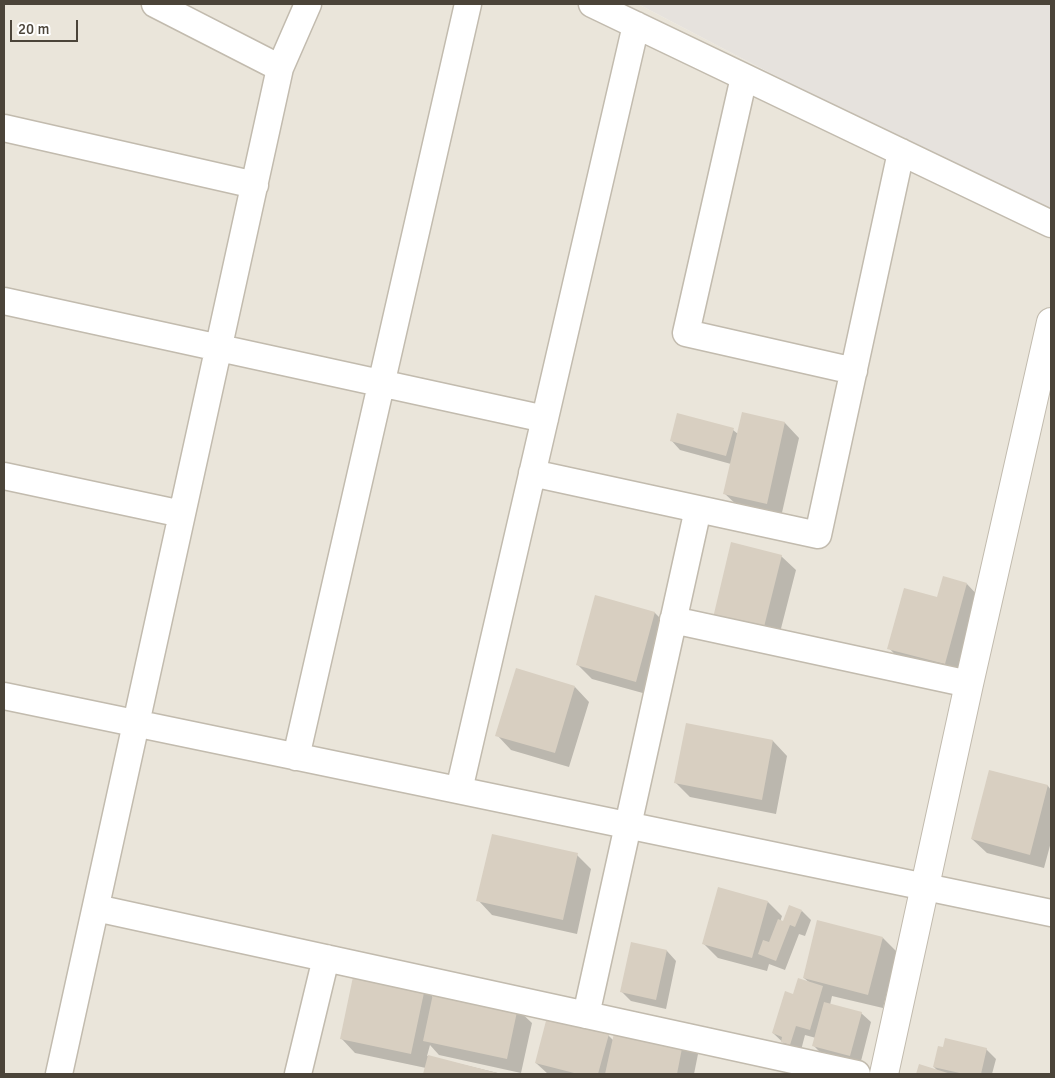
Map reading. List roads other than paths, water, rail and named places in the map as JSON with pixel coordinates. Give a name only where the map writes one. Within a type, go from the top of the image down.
[{"type":"street","points":[[155,4],[280,68]]},
{"type":"street","points":[[59,1074],[280,68],[308,4]]},
{"type":"street","points":[[296,757],[468,4]]},
{"type":"street","points":[[592,4],[1051,224]]},
{"type":"street","points":[[459,790],[636,25]]},
{"type":"street","points":[[744,76],[686,334],[854,371]]},
{"type":"street","points":[[4,128],[255,185]]},
{"type":"street","points":[[532,473],[818,535],[901,152]]},
{"type":"street","points":[[4,302],[545,419]]},
{"type":"street","points":[[884,1074],[968,684],[1051,322]]},
{"type":"street","points":[[4,476],[182,514]]},
{"type":"street","points":[[586,1015],[698,509]]},
{"type":"street","points":[[673,620],[968,684]]},
{"type":"street","points":[[4,696],[1051,913]]},
{"type":"street","points":[[96,908],[857,1074]]},
{"type":"street","points":[[298,1074],[326,958]]}]
